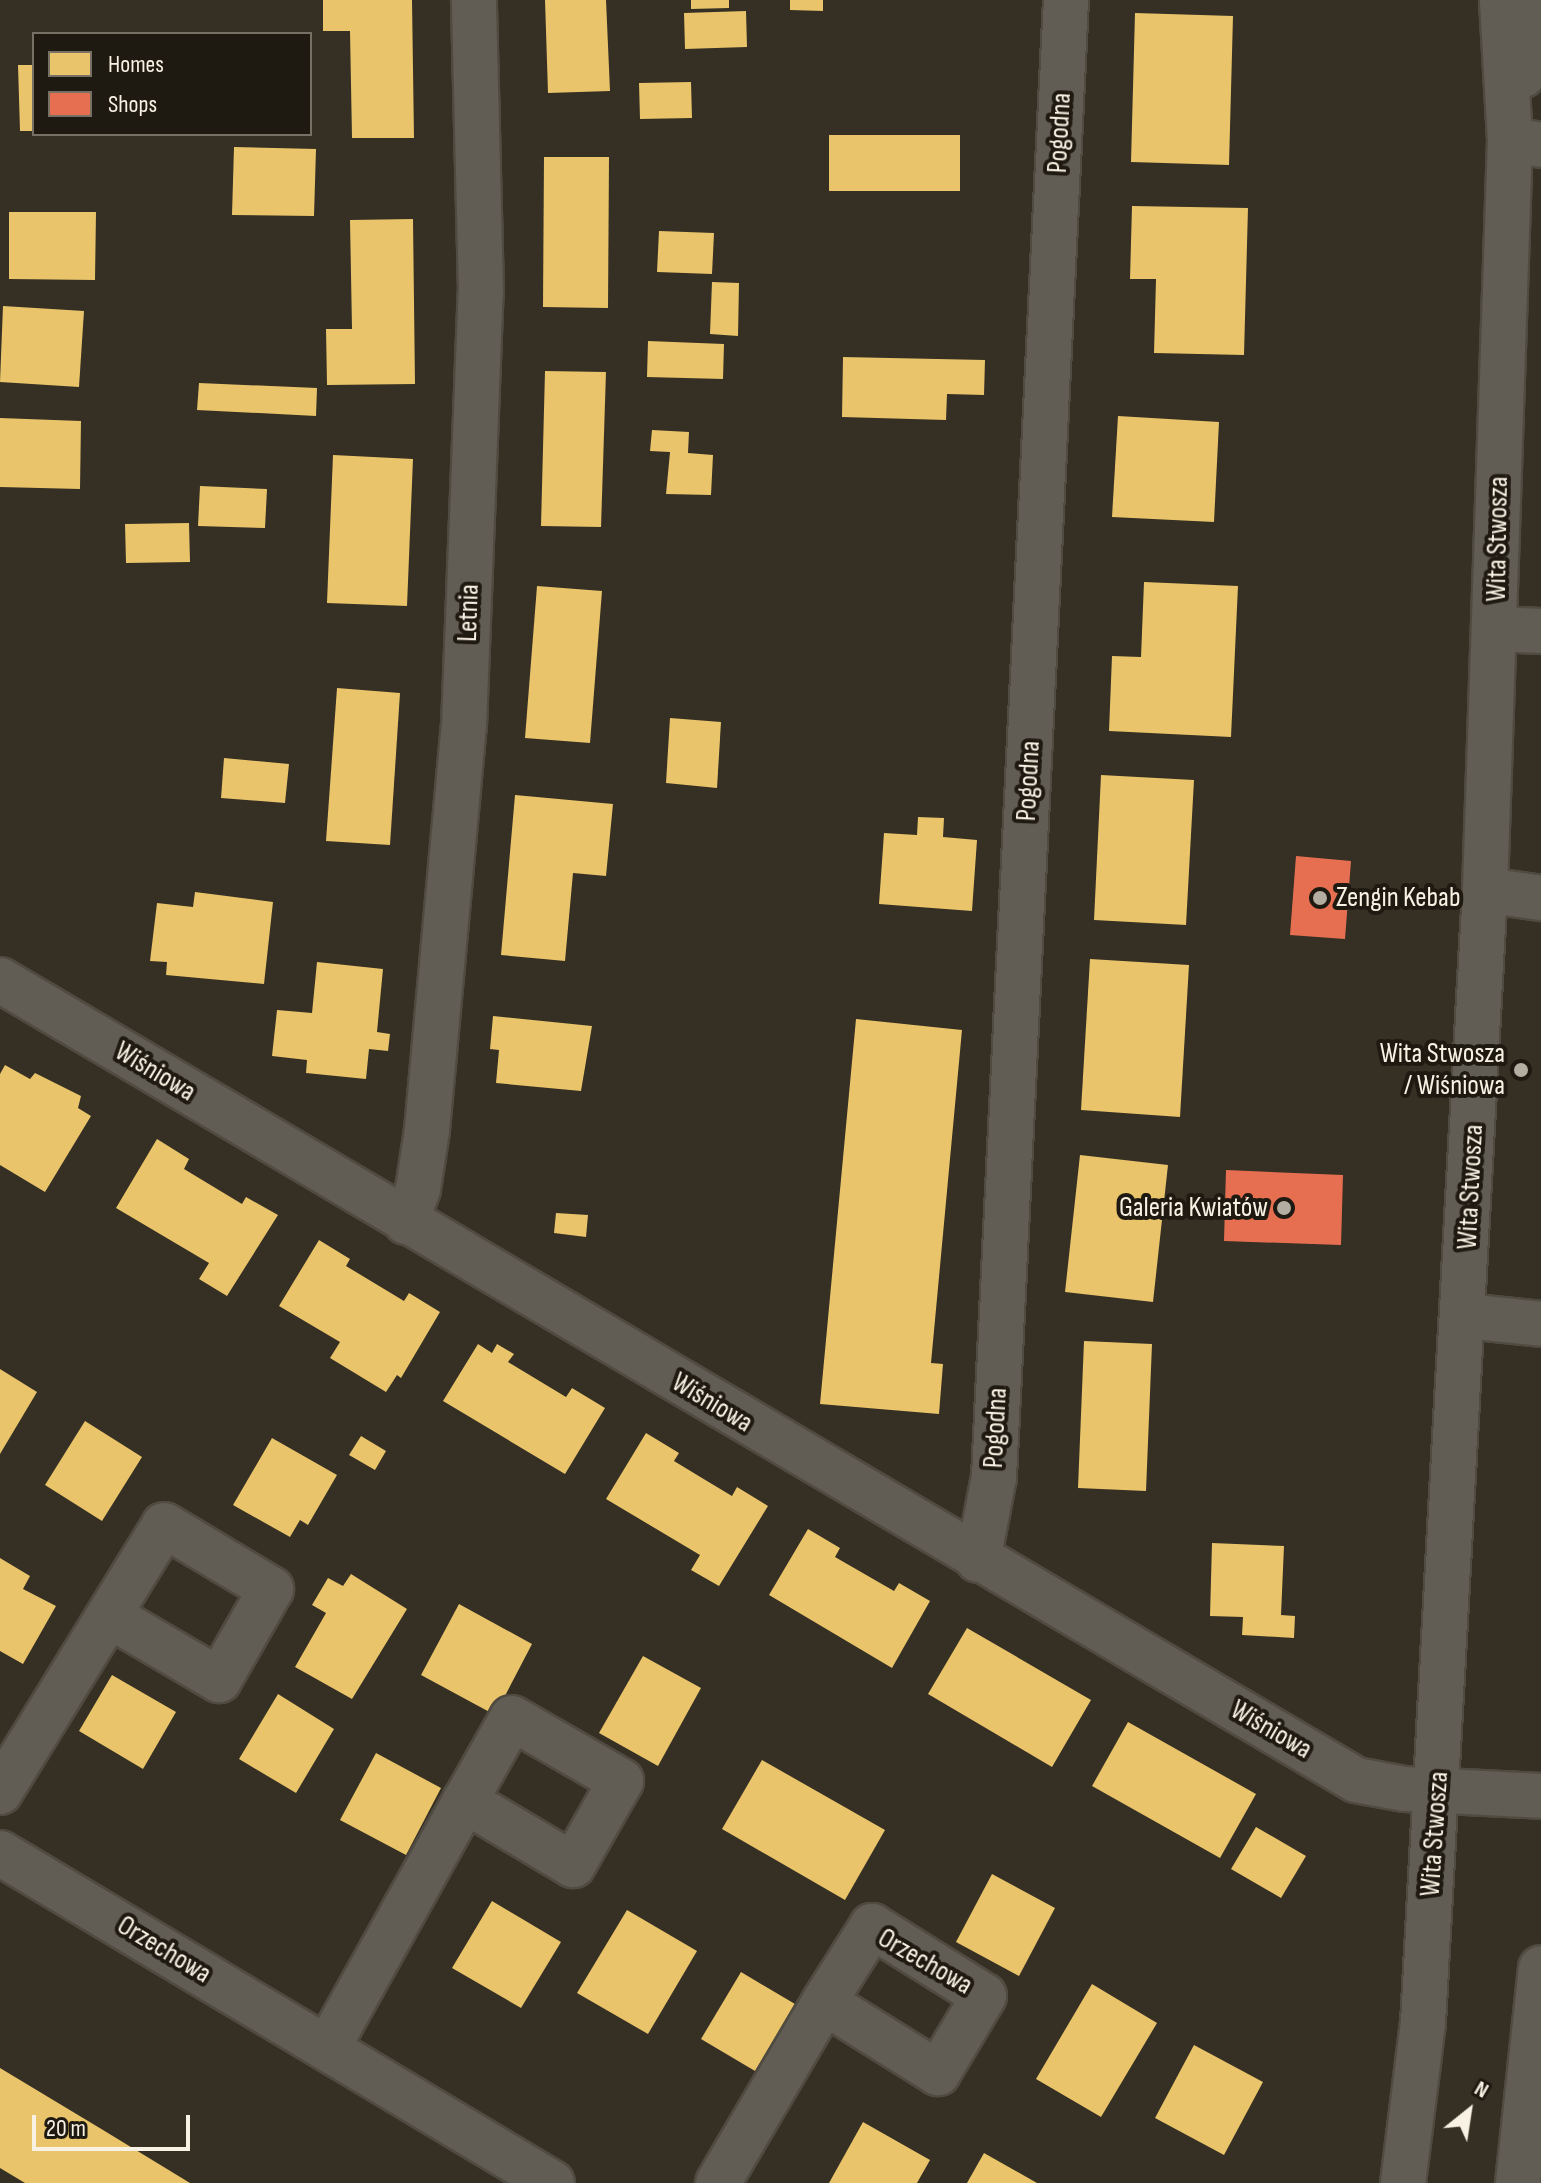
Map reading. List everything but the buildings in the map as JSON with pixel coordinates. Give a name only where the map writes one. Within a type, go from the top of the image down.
[{"type":"street","name":"Letnia","points":[[406,1222],[418,1189],[427,1130],[464,726],[481,292],[474,0]]},
{"type":"street","name":"Pogodna","points":[[978,1560],[994,1477],[1066,0]]},
{"type":"street","name":"Wita Stwosza","points":[[1502,0],[1526,143]]},
{"type":"street","name":"Wita Stwosza","points":[[1403,2183],[1423,2023],[1465,1316],[1495,629],[1537,0]]},
{"type":"street","points":[[1495,629],[1541,631]]},
{"type":"street","points":[[1485,890],[1541,898]]},
{"type":"street","name":"Wiśniowa","points":[[0,980],[978,1560],[1356,1780],[1437,1791],[1541,1796]]},
{"type":"street","points":[[1465,1316],[1541,1324]]},
{"type":"street","points":[[0,1792],[110,1616]]},
{"type":"street","points":[[328,2047],[465,1801]]},
{"type":"street","name":"Orzechowa","points":[[0,1853],[552,2183]]},
{"type":"street","points":[[1518,2183],[1541,1968]]},
{"type":"street","points":[[718,2183],[824,2002]]},
{"type":"place","name":"Zengin Kebab","points":[[1320,898]]},
{"type":"place","name":"Wita Stwosza / Wiśniowa","points":[[1521,1070]]},
{"type":"place","name":"Galeria Kwiatów","points":[[1284,1208]]}]
